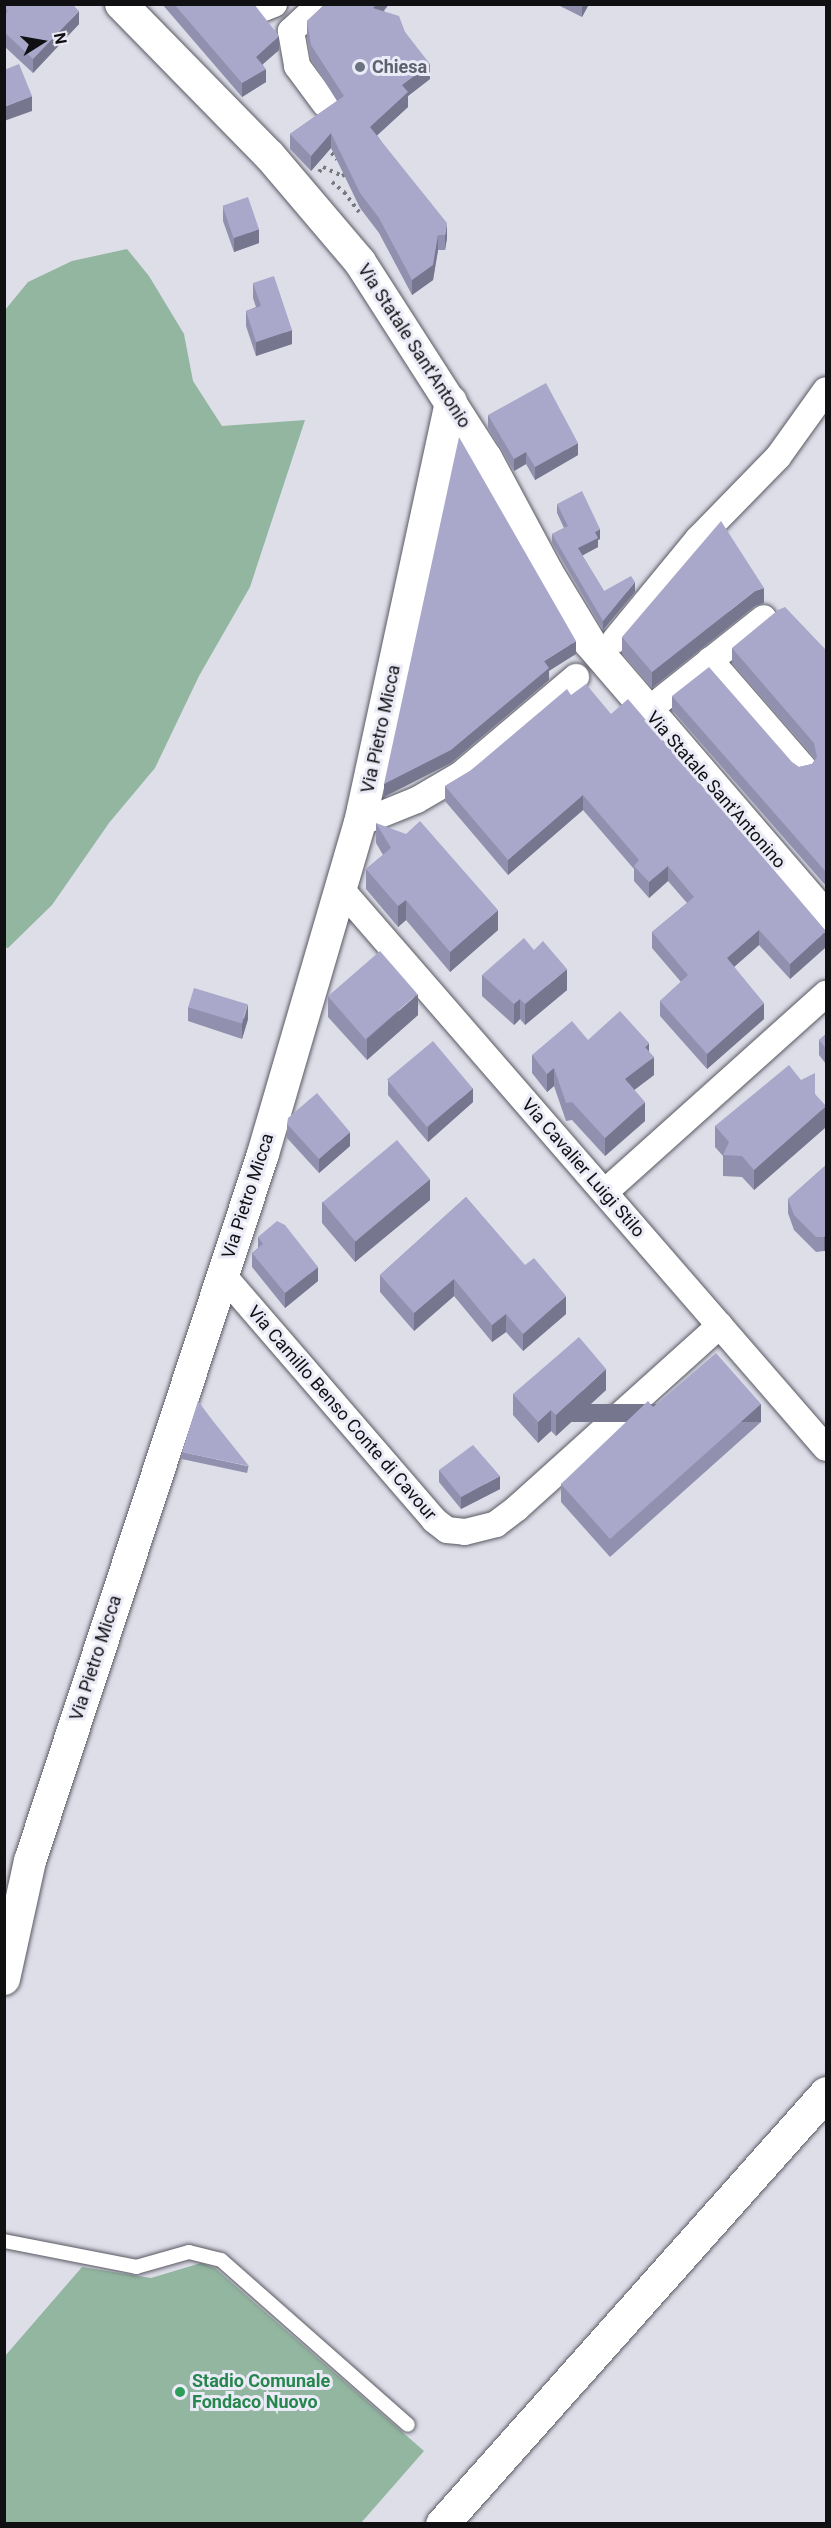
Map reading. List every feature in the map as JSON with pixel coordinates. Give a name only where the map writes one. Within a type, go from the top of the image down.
[{"type":"highway","points":[[442,2523],[826,2093]]},
{"type":"street","name":"Via Statale Sant'Antonio","points":[[122,4],[270,156],[360,262],[451,402],[604,649]]},
{"type":"street","points":[[259,4],[264,8],[274,4]]},
{"type":"street","points":[[320,4],[291,31],[297,66],[326,104]]},
{"type":"street","points":[[604,649],[698,539],[778,457],[826,390]]},
{"type":"street","name":"Via Pietro Micca","points":[[4,1979],[30,1861],[263,1154],[360,823],[451,402]]},
{"type":"street","points":[[647,711],[764,618]]},
{"type":"street","name":"Via Statale Sant'Antonino","points":[[604,649],[647,711],[826,917]]},
{"type":"street","points":[[710,660],[803,767]]},
{"type":"street","points":[[360,823],[417,800],[460,775],[576,677]]},
{"type":"street","name":"Via Cavalier Luigi Stilo","points":[[340,888],[826,1448]]},
{"type":"street","points":[[605,1192],[826,994]]},
{"type":"street","name":"Via Camillo Benso Conte di Cavour","points":[[222,1274],[434,1520],[447,1530],[465,1532],[496,1524],[517,1508],[720,1325]]},
{"type":"lane","points":[[4,2241],[136,2267],[189,2252],[221,2259],[408,2425]]},
{"type":"path","points":[[325,145],[348,173],[342,176],[323,167],[319,173],[344,192]]},
{"type":"green space","points":[[127,249],[149,276],[184,334],[193,381],[222,426],[305,420],[250,587],[199,676],[155,768],[109,823],[52,905],[8,948],[4,947],[5,310],[28,282],[72,261]]},
{"type":"green space","name":"Stadio Comunale Fondaco Nuovo","points":[[201,2263],[215,2268],[424,2451],[361,2523],[5,2523],[5,2356],[82,2267],[151,2278]]},
{"type":"building","points":[[4,4],[72,4],[79,11],[33,59],[4,32],[4,15],[8,11],[4,8]]},
{"type":"building","points":[[174,4],[254,4],[279,36],[256,57],[266,69],[242,83]]},
{"type":"building","points":[[325,4],[377,4],[373,8],[399,16],[405,32],[430,64],[402,85],[408,92],[370,127],[447,223],[445,235],[438,235],[433,265],[412,280],[379,218],[360,193],[331,133],[311,156],[290,134],[344,96],[311,45],[307,21]]},
{"type":"building","points":[[19,64],[32,96],[4,107],[4,70]]},
{"type":"building","points":[[248,197],[259,229],[234,238],[222,206]]},
{"type":"building","points":[[274,276],[292,330],[256,342],[246,311],[261,306],[253,283]]},
{"type":"building","points":[[546,383],[578,443],[535,467],[526,452],[514,459],[488,415]]},
{"type":"building","points":[[459,437],[576,641],[544,661],[549,668],[451,750],[384,784]]},
{"type":"building","points":[[582,491],[600,529],[595,532],[598,538],[578,548],[604,591],[631,576],[635,582],[603,621],[552,534],[568,526],[557,504]]},
{"type":"building","points":[[721,521],[764,588],[755,591],[652,672],[622,637]]},
{"type":"building","points":[[785,607],[826,650],[826,872],[672,696],[709,667],[792,762],[799,767],[812,764],[817,757],[814,743],[732,648],[778,610]]},
{"type":"building","points":[[586,684],[611,714],[628,699],[826,931],[790,964],[759,930],[727,958],[764,1003],[707,1054],[660,1001],[688,975],[652,932],[694,897],[668,866],[649,882],[634,866],[639,860],[583,795],[508,860],[445,786],[470,771],[567,689],[571,695]]},
{"type":"building","points":[[420,821],[498,910],[450,952],[406,900],[398,906],[366,869],[391,848],[376,823],[406,834]]},
{"type":"building","points":[[524,938],[534,950],[543,941],[567,969],[525,1004],[520,999],[514,1004],[482,975]]},
{"type":"building","points":[[380,951],[417,994],[365,1039],[328,996]]},
{"type":"building","points":[[194,988],[248,1004],[242,1023],[188,1007]]},
{"type":"building","points":[[620,1011],[649,1043],[645,1047],[654,1057],[625,1079],[645,1102],[605,1138],[572,1102],[566,1103],[554,1068],[547,1074],[532,1055],[572,1021],[588,1040]]},
{"type":"building","points":[[826,1034],[826,1049],[819,1040]]},
{"type":"building","points":[[433,1041],[473,1088],[427,1127],[387,1080]]},
{"type":"building","points":[[789,1065],[801,1080],[815,1073],[815,1094],[826,1106],[754,1170],[742,1156],[723,1155],[729,1142],[715,1126]]},
{"type":"building","points":[[317,1093],[350,1132],[319,1159],[287,1124],[288,1118]]},
{"type":"building","points":[[397,1140],[430,1179],[355,1241],[323,1202]]},
{"type":"building","points":[[826,1165],[826,1235],[816,1237],[794,1215],[788,1199]]},
{"type":"building","points":[[466,1197],[525,1265],[534,1258],[566,1296],[523,1334],[506,1314],[492,1325],[454,1279],[414,1313],[380,1275]]},
{"type":"building","points":[[277,1221],[285,1225],[318,1267],[285,1293],[252,1253],[263,1244],[258,1237]]},
{"type":"building","points":[[579,1337],[606,1369],[556,1415],[551,1410],[538,1422],[513,1394]]},
{"type":"building","points":[[716,1353],[761,1404],[610,1539],[561,1484],[648,1401],[653,1407]]},
{"type":"building","points":[[198,1401],[213,1421],[249,1466],[182,1452]]},
{"type":"building","points":[[473,1445],[500,1476],[461,1497],[439,1470]]},
{"type":"place","name":"Chiesa","points":[[360,67]]},
{"type":"place","name":"Stadio Comunale Fondaco Nuovo","points":[[180,2392]]}]
